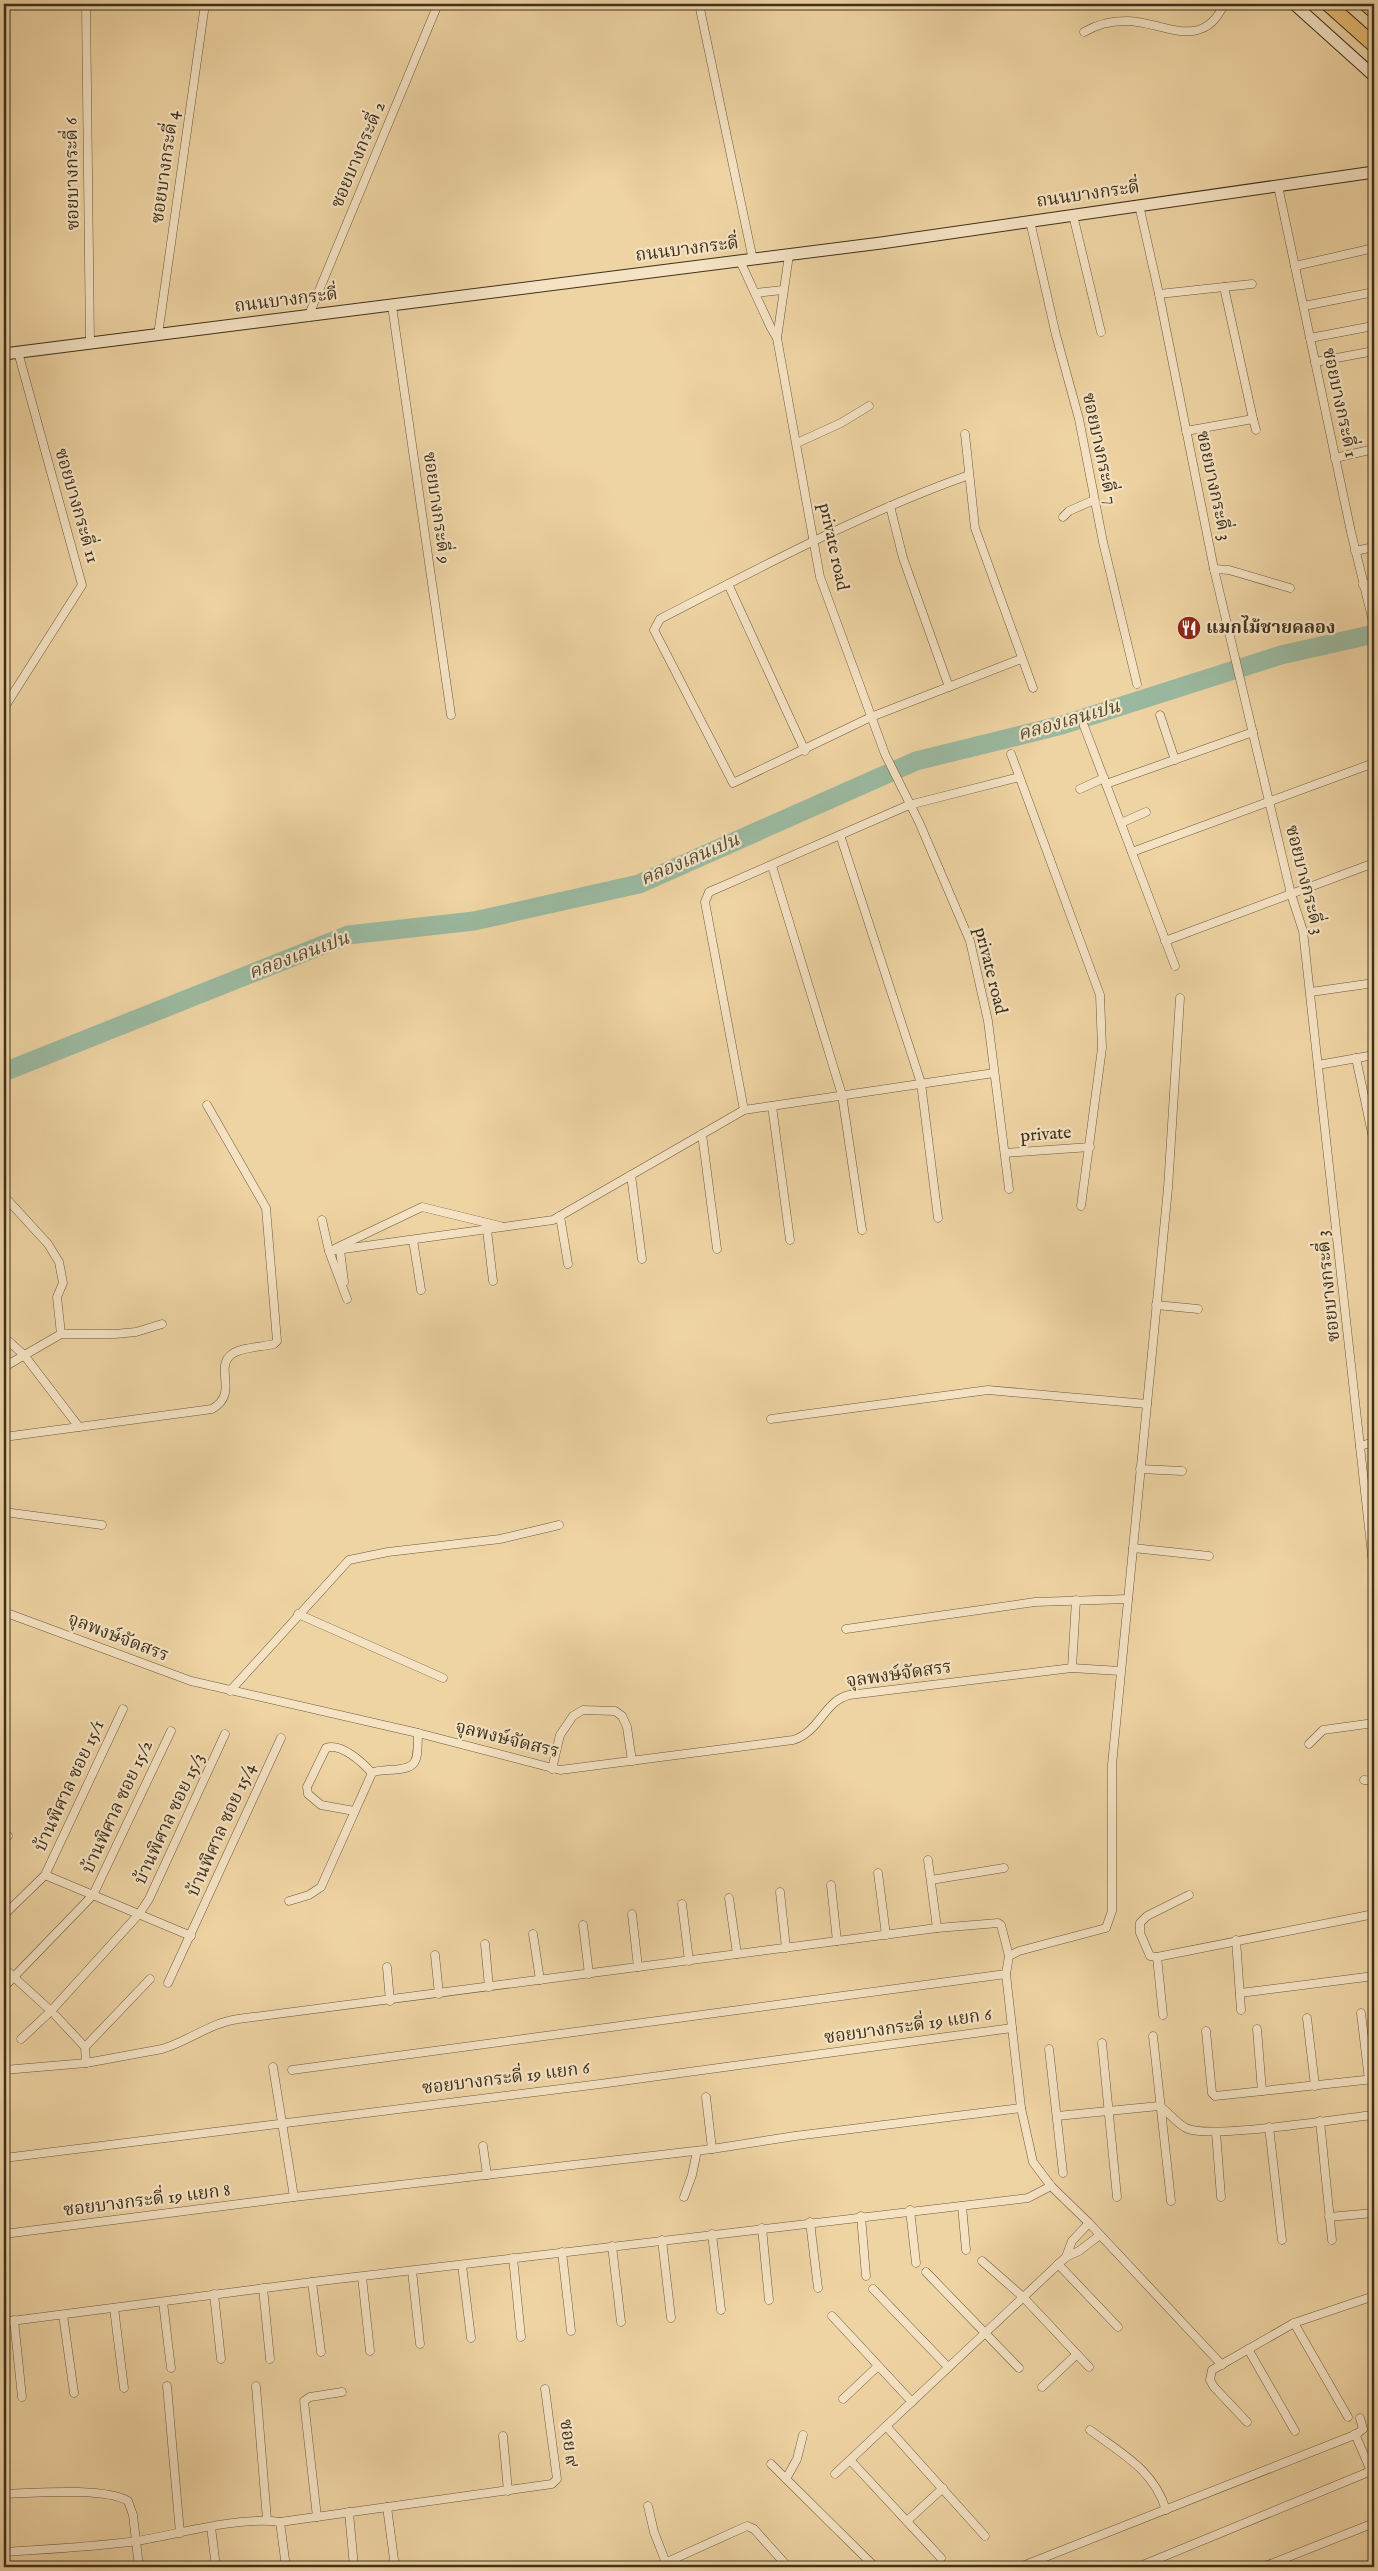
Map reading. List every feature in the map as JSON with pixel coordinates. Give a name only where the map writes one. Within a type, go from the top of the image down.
[{"type":"highway","points":[[1328,4],[1374,46]]},
{"type":"highway","points":[[1336,4],[1374,38]]},
{"type":"highway","points":[[1366,4],[1374,11]]},
{"type":"street","name":"ซอยบางกระดี่ 6","points":[[86,4],[90,344]]},
{"type":"street","name":"ซอยบางกระดี่ 4","points":[[158,335],[205,4]]},
{"type":"street","name":"ซอยบางกระดี่ 2","points":[[308,317],[438,4]]},
{"type":"street","points":[[699,4],[753,260]]},
{"type":"street","points":[[1084,32],[1096,26],[1125,20],[1187,33],[1204,27],[1219,14],[1224,4]]},
{"type":"street","points":[[1294,4],[1374,76]]},
{"type":"street","name":"ถนนบางกระดี่","points":[[4,354],[753,260],[1374,172]]},
{"type":"street","name":"ซอยบางกระดี่ 1","points":[[1278,186],[1355,551],[1374,626]]},
{"type":"street","name":"ซอยบางกระดี่ 3","points":[[1139,205],[1159,294],[1214,569],[1291,894],[1303,931],[1335,1205],[1374,1573]]},
{"type":"street","points":[[1073,215],[1101,332]]},
{"type":"street","name":"ซอยบางกระดี่ 7","points":[[1030,221],[1056,335],[1079,420],[1094,500],[1137,684]]},
{"type":"street","points":[[1295,266],[1374,248]]},
{"type":"street","points":[[777,338],[782,290],[789,255]]},
{"type":"street","points":[[740,261],[777,338]]},
{"type":"street","points":[[1159,294],[1252,284]]},
{"type":"street","points":[[1224,286],[1256,430]]},
{"type":"street","points":[[756,293],[782,290]]},
{"type":"street","points":[[1304,306],[1374,292]]},
{"type":"street","name":"ซอยบางกระดี่ 9","points":[[392,306],[451,715]]},
{"type":"street","points":[[1310,338],[1372,326]]},
{"type":"street","name":"private road","points":[[777,338],[815,540],[820,577],[885,754],[918,822],[970,941],[980,979],[1009,1189]]},
{"type":"street","points":[[1316,362],[1374,350]]},
{"type":"street","name":"ซอยบางกระดี่ 11","points":[[4,708],[82,585],[18,352]]},
{"type":"street","points":[[797,443],[841,423],[869,406]]},
{"type":"street","points":[[1186,431],[1253,419]]},
{"type":"street","points":[[965,434],[975,528],[1033,688]]},
{"type":"street","points":[[1336,458],[1374,449]]},
{"type":"street","points":[[970,475],[890,506],[815,540],[660,619],[654,630],[730,781],[737,783],[871,717],[1021,659]]},
{"type":"street","points":[[1062,518],[1069,511],[1094,500]]},
{"type":"street","points":[[890,506],[903,558],[949,687]]},
{"type":"street","points":[[1355,551],[1374,547]]},
{"type":"street","points":[[1214,569],[1230,570],[1290,588]]},
{"type":"street","points":[[1363,585],[1374,583]]},
{"type":"street","points":[[728,584],[804,751]]},
{"type":"street","points":[[1160,715],[1175,760]]},
{"type":"street","points":[[1084,726],[1175,966]]},
{"type":"street","points":[[1080,788],[1175,760],[1253,732]]},
{"type":"street","points":[[1011,754],[1100,995],[1102,1048],[1081,1206]]},
{"type":"street","points":[[1132,852],[1374,763]]},
{"type":"street","points":[[744,1110],[706,896],[710,892],[909,805],[1019,777]]},
{"type":"street","points":[[1121,823],[1146,812]]},
{"type":"street","points":[[840,835],[921,1083],[938,1218]]},
{"type":"street","points":[[1165,941],[1374,863]]},
{"type":"street","points":[[772,866],[842,1095],[862,1230]]},
{"type":"street","points":[[1311,992],[1374,983]]},
{"type":"street","points":[[1009,1956],[1019,1951],[1106,1928],[1110,1919],[1112,1765],[1168,1188],[1180,998]]},
{"type":"street","points":[[1318,1065],[1374,1055]]},
{"type":"street","points":[[1356,1058],[1374,1143]]},
{"type":"street","points":[[329,1251],[553,1220],[744,1110],[994,1073]]},
{"type":"street","points":[[4,1437],[212,1409],[221,1404],[226,1395],[225,1364],[229,1357],[237,1352],[274,1344],[277,1341],[266,1208],[207,1105]]},
{"type":"street","points":[[772,1106],[790,1240]]},
{"type":"street","points":[[702,1134],[717,1249]]},
{"type":"street","name":"private","points":[[1005,1153],[1090,1147]]},
{"type":"street","points":[[632,1175],[642,1259]]},
{"type":"street","points":[[4,1196],[48,1244],[59,1262],[63,1284],[57,1297],[61,1334]]},
{"type":"street","points":[[329,1251],[422,1207],[506,1227]]},
{"type":"street","points":[[560,1216],[568,1264]]},
{"type":"street","points":[[322,1220],[329,1251],[347,1299],[340,1250]]},
{"type":"street","points":[[487,1230],[493,1281]]},
{"type":"street","points":[[413,1240],[421,1290]]},
{"type":"street","points":[[1156,1305],[1198,1309]]},
{"type":"street","points":[[4,1367],[61,1334],[136,1332],[162,1324]]},
{"type":"street","points":[[4,1338],[24,1355],[79,1427]]},
{"type":"street","points":[[771,1419],[988,1390],[1146,1404]]},
{"type":"street","points":[[1360,1446],[1374,1442]]},
{"type":"street","points":[[1140,1469],[1182,1471]]},
{"type":"street","points":[[4,1512],[102,1525]]},
{"type":"street","points":[[230,1691],[346,1562],[353,1558],[500,1539],[559,1525]]},
{"type":"street","points":[[1133,1548],[1209,1556]]},
{"type":"street","points":[[846,1629],[1034,1602],[1128,1598]]},
{"type":"street","points":[[1072,1668],[1076,1600]]},
{"type":"street","name":"จุลพงษ์จัดสรร","points":[[4,1612],[190,1681],[418,1733],[560,1770],[799,1739],[812,1730],[836,1701],[849,1695],[1072,1668],[1120,1671]]},
{"type":"street","points":[[298,1614],[443,1678]]},
{"type":"street","name":"บ้านพิศาล ซอย 15/1","points":[[45,1875],[123,1709]]},
{"type":"street","points":[[552,1769],[560,1735],[573,1716],[583,1710],[615,1711],[622,1716],[627,1727],[632,1761]]},
{"type":"street","points":[[1309,1744],[1323,1730],[1374,1723]]},
{"type":"street","name":"บ้านพิศาล ซอย 15/2","points":[[4,1987],[93,1895],[171,1731]]},
{"type":"street","points":[[289,1901],[309,1896],[321,1887],[372,1774],[377,1771],[406,1770],[414,1766],[418,1758],[418,1733]]},
{"type":"street","name":"บ้านพิศาล ซอย 15/3","points":[[21,2039],[53,2014],[139,1914],[148,1899],[225,1734]]},
{"type":"street","name":"บ้านพิศาล ซอย 15/4","points":[[168,1983],[281,1738]]},
{"type":"street","points":[[354,1811],[321,1805],[308,1794],[307,1787],[326,1748],[336,1747],[361,1761],[372,1774]]},
{"type":"street","points":[[1364,1780],[1374,1781]]},
{"type":"street","points":[[928,1860],[937,1928]]},
{"type":"street","points":[[931,1880],[1004,1868]]},
{"type":"street","points":[[878,1873],[886,1934]]},
{"type":"street","points":[[4,1915],[45,1875],[191,1936]]},
{"type":"street","points":[[831,1885],[837,1941]]},
{"type":"street","points":[[780,1892],[786,1948]]},
{"type":"street","points":[[1189,1895],[1148,1916],[1140,1923],[1140,1933],[1150,1956],[1157,1957],[1374,1914]]},
{"type":"street","points":[[729,1898],[737,1954]]},
{"type":"street","points":[[682,1904],[688,1961]]},
{"type":"street","points":[[632,1914],[638,1968]]},
{"type":"street","points":[[4,2070],[86,2063],[173,2046],[223,2021],[390,2001],[886,1934],[998,1923],[1001,1925],[1009,1956],[1006,1974],[1021,2108],[1033,2162],[1050,2186],[1089,2223],[1222,2365]]},
{"type":"street","points":[[583,1925],[589,1974]]},
{"type":"street","points":[[533,1934],[540,1980]]},
{"type":"street","points":[[1236,1940],[1241,2010]]},
{"type":"street","points":[[485,1944],[489,1987]]},
{"type":"street","points":[[435,1955],[439,1994]]},
{"type":"street","points":[[1157,1957],[1163,2015]]},
{"type":"street","points":[[387,1967],[390,2001]]},
{"type":"street","points":[[4,1968],[85,2047],[86,2063]]},
{"type":"street","points":[[292,2070],[1006,1974]]},
{"type":"street","points":[[1240,1993],[1374,1976]]},
{"type":"street","points":[[85,2047],[150,1979]]},
{"type":"street","points":[[1206,2031],[1213,2095],[1218,2097],[1372,2080],[1361,2013]]},
{"type":"street","points":[[1307,2018],[1315,2086]]},
{"type":"street","name":"ซอยบางกระดี่ 19 แยก 6","points":[[4,2158],[610,2082],[1012,2028]]},
{"type":"street","points":[[1257,2029],[1262,2091]]},
{"type":"street","points":[[1153,2036],[1159,2106],[1171,2201]]},
{"type":"street","points":[[1102,2044],[1117,2197]]},
{"type":"street","points":[[1049,2049],[1063,2174]]},
{"type":"street","points":[[273,2067],[294,2197],[697,2151],[795,2136],[1021,2108]]},
{"type":"street","points":[[706,2097],[712,2149]]},
{"type":"street","points":[[1057,2116],[1159,2106],[1170,2112],[1186,2128],[1216,2132],[1373,2115],[1374,2142]]},
{"type":"street","points":[[1320,2121],[1332,2240]]},
{"type":"street","points":[[1269,2126],[1282,2240]]},
{"type":"street","points":[[1216,2132],[1221,2197]]},
{"type":"street","points":[[483,2146],[487,2175]]},
{"type":"street","points":[[684,2197],[695,2165],[697,2151]]},
{"type":"street","points":[[4,2322],[312,2282],[910,2210],[1028,2198],[1050,2186]]},
{"type":"street","name":"ซอยบางกระดี่ 19 แยก 8","points":[[4,2234],[294,2197]]},
{"type":"street","points":[[962,2206],[966,2250]]},
{"type":"street","points":[[910,2210],[916,2263]]},
{"type":"street","points":[[1330,2217],[1374,2213]]},
{"type":"street","points":[[860,2216],[866,2276]]},
{"type":"street","points":[[810,2222],[818,2288]]},
{"type":"street","points":[[1066,2257],[1072,2241],[1089,2223]]},
{"type":"street","points":[[762,2228],[769,2300]]},
{"type":"street","points":[[712,2234],[720,2310]]},
{"type":"street","points":[[835,2474],[1058,2264],[1100,2235]]},
{"type":"street","points":[[662,2240],[670,2318]]},
{"type":"street","points":[[612,2246],[621,2322]]},
{"type":"street","points":[[562,2252],[571,2331]]},
{"type":"street","points":[[513,2258],[521,2337]]},
{"type":"street","points":[[982,2261],[1022,2297],[1089,2367]]},
{"type":"street","points":[[1058,2264],[1118,2327]]},
{"type":"street","points":[[462,2265],[471,2338]]},
{"type":"street","points":[[412,2271],[420,2344]]},
{"type":"street","points":[[926,2272],[1019,2368]]},
{"type":"street","points":[[362,2277],[370,2351]]},
{"type":"street","points":[[312,2282],[321,2352]]},
{"type":"street","points":[[263,2288],[270,2359]]},
{"type":"street","points":[[873,2289],[948,2367]]},
{"type":"street","points":[[214,2294],[221,2359]]},
{"type":"street","points":[[1247,2422],[1210,2380],[1212,2370],[1294,2323],[1374,2296]]},
{"type":"street","points":[[164,2302],[171,2368]]},
{"type":"street","points":[[114,2308],[124,2388]]},
{"type":"street","points":[[63,2315],[74,2393]]},
{"type":"street","points":[[832,2316],[912,2402]]},
{"type":"street","points":[[14,2320],[22,2397]]},
{"type":"street","points":[[1294,2323],[1348,2417]]},
{"type":"street","points":[[1248,2349],[1295,2431]]},
{"type":"street","points":[[1042,2387],[1077,2354]]},
{"type":"street","points":[[843,2399],[878,2366]]},
{"type":"street","points":[[167,2386],[180,2533]]},
{"type":"street","points":[[256,2386],[267,2520]]},
{"type":"street","name":"ซอย ๙","points":[[508,2491],[556,2482],[545,2389]]},
{"type":"street","points":[[317,2517],[304,2401],[307,2397],[342,2392]]},
{"type":"street","points":[[1020,2567],[1355,2434],[1363,2429],[1360,2418]]},
{"type":"street","points":[[886,2426],[985,2536]]},
{"type":"street","points":[[1090,2430],[1149,2476],[1161,2492],[1166,2510]]},
{"type":"street","points":[[1138,2567],[1373,2474],[1355,2434]]},
{"type":"street","points":[[786,2479],[798,2459],[803,2435]]},
{"type":"street","points":[[4,2552],[136,2541],[211,2527],[267,2520],[280,2522],[508,2491],[503,2436]]},
{"type":"street","points":[[850,2460],[940,2558]]},
{"type":"street","points":[[771,2464],[875,2567]]},
{"type":"street","points":[[907,2521],[943,2488]]},
{"type":"street","points":[[4,2494],[89,2494],[121,2497],[128,2501],[132,2507],[139,2567]]},
{"type":"street","points":[[648,2506],[654,2532],[666,2563]]},
{"type":"street","points":[[386,2507],[395,2567]]},
{"type":"street","points":[[349,2512],[354,2567]]},
{"type":"street","points":[[280,2522],[286,2567]]},
{"type":"street","points":[[1263,2567],[1374,2523]]},
{"type":"street","points":[[656,2567],[747,2526],[754,2529],[788,2567]]},
{"type":"street","points":[[211,2527],[216,2567]]},
{"type":"waterway","name":"คลองเลนเปน","points":[[4,1072],[348,935],[474,921],[639,884],[916,761],[1062,725],[1281,655],[1374,634]]},
{"type":"place","name":"แมกไม้ชายคลอง","points":[[1189,628]]}]
